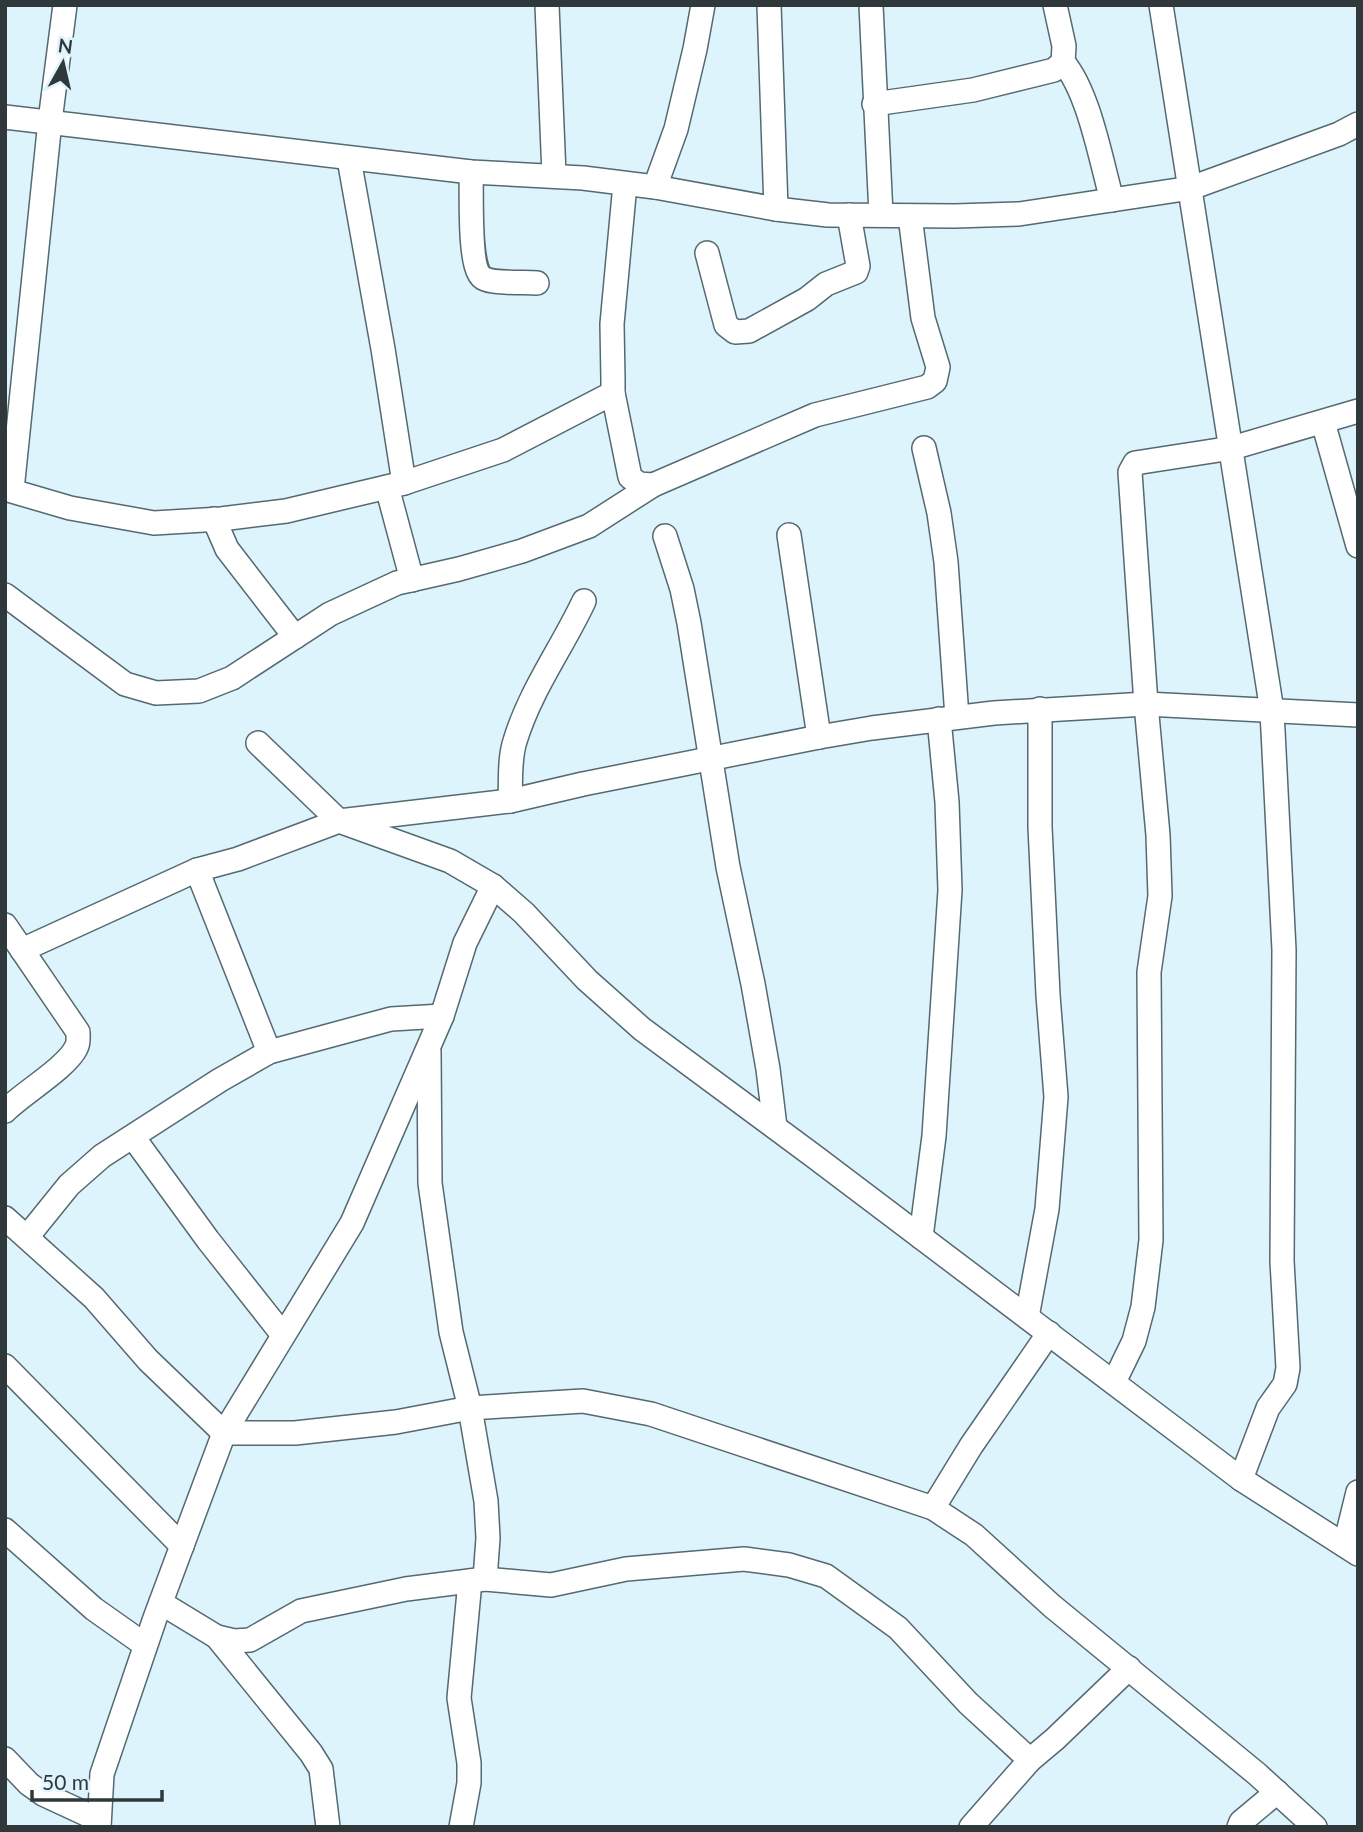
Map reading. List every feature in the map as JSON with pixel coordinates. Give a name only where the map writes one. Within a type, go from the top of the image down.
[{"type":"street","points":[[65,5],[8,489],[70,508],[154,523],[286,511],[396,485],[503,450],[613,393]]},
{"type":"street","points":[[547,5],[554,175]]},
{"type":"street","points":[[655,187],[676,129],[703,5]]},
{"type":"street","points":[[769,5],[776,209]]},
{"type":"street","points":[[871,5],[881,215]]},
{"type":"street","points":[[874,104],[973,90],[1054,70],[1063,62],[1064,46],[1055,5]]},
{"type":"street","points":[[1161,5],[1272,711],[1284,950],[1282,1261],[1288,1368],[1285,1384],[1268,1408],[1241,1479]]},
{"type":"street","points":[[1063,62],[1071,71],[1082,94],[1112,200]]},
{"type":"street","points":[[5,117],[349,159],[471,172],[554,175],[655,187],[776,209],[828,215],[910,216],[1019,214],[1191,188],[1339,134],[1358,124]]},
{"type":"street","points":[[349,159],[383,349],[396,485],[412,580]]},
{"type":"street","points":[[471,172],[476,272],[485,280],[537,283]]},
{"type":"street","points":[[625,184],[612,324],[613,393],[630,477],[639,484],[653,485]]},
{"type":"street","points":[[707,253],[726,325],[735,332],[749,331],[807,299],[825,284],[856,272],[858,266],[849,215]]},
{"type":"street","points":[[6,598],[125,684],[156,693],[199,691],[232,678],[330,614],[397,583],[523,551],[589,526],[653,485],[815,415],[927,387],[935,381],[938,368],[923,318],[910,216]]},
{"type":"street","points":[[1114,1382],[1134,1341],[1143,1307],[1151,1240],[1149,972],[1160,896],[1158,835],[1130,472],[1135,463],[1232,448],[1358,411]]},
{"type":"street","points":[[1323,422],[1358,546]]},
{"type":"street","points":[[921,1237],[934,1136],[950,890],[946,562],[939,513],[924,448]]},
{"type":"street","points":[[214,519],[226,549],[295,637]]},
{"type":"street","points":[[789,535],[819,737]]},
{"type":"street","points":[[665,537],[682,589],[727,867],[766,1057],[775,1127]]},
{"type":"street","points":[[510,801],[514,743],[540,681],[584,601]]},
{"type":"street","points":[[22,950],[197,870],[238,859],[339,821],[510,801],[819,737],[948,718],[1040,709],[1146,704],[1358,715]]},
{"type":"street","points":[[1027,1317],[1047,1209],[1056,1097],[1040,827],[1040,709]]},
{"type":"street","points":[[258,743],[339,821],[450,861],[492,886],[524,913],[587,979],[642,1029],[1241,1479],[1352,1549],[1358,1492]]},
{"type":"street","points":[[197,870],[269,1052]]},
{"type":"street","points":[[5,1759],[29,1784],[43,1794],[99,1823],[102,1774],[145,1645],[224,1433],[352,1223],[442,1016],[465,943],[492,886]]},
{"type":"street","points":[[5,925],[78,1032],[78,1046],[69,1059],[5,1111]]},
{"type":"street","points":[[27,1237],[68,1185],[102,1156],[220,1080],[269,1052],[391,1019],[442,1016]]},
{"type":"street","points":[[429,1042],[430,1183],[451,1332],[470,1408],[486,1501],[488,1538],[477,1580],[459,1698],[469,1763],[469,1783],[461,1827]]},
{"type":"street","points":[[133,1137],[208,1240],[284,1335]]},
{"type":"street","points":[[5,1218],[94,1298],[148,1360],[224,1433],[307,1432],[396,1422],[470,1408],[583,1401],[652,1414],[933,1508],[974,1535],[1052,1606],[1277,1792],[1315,1827]]},
{"type":"street","points":[[933,1508],[971,1446],[1049,1333]]},
{"type":"street","points":[[5,1366],[182,1546]]},
{"type":"street","points":[[5,1530],[94,1609],[145,1645]]},
{"type":"street","points":[[161,1603],[217,1637],[234,1641],[250,1640],[301,1611],[406,1588],[477,1580],[551,1585],[626,1569],[744,1559],[789,1564],[826,1576],[898,1628],[968,1703],[1030,1760]]},
{"type":"street","points":[[217,1637],[321,1769],[328,1827]]},
{"type":"street","points":[[971,1827],[1030,1760],[1129,1668]]},
{"type":"street","points":[[1239,1827],[1241,1822],[1277,1792]]}]
